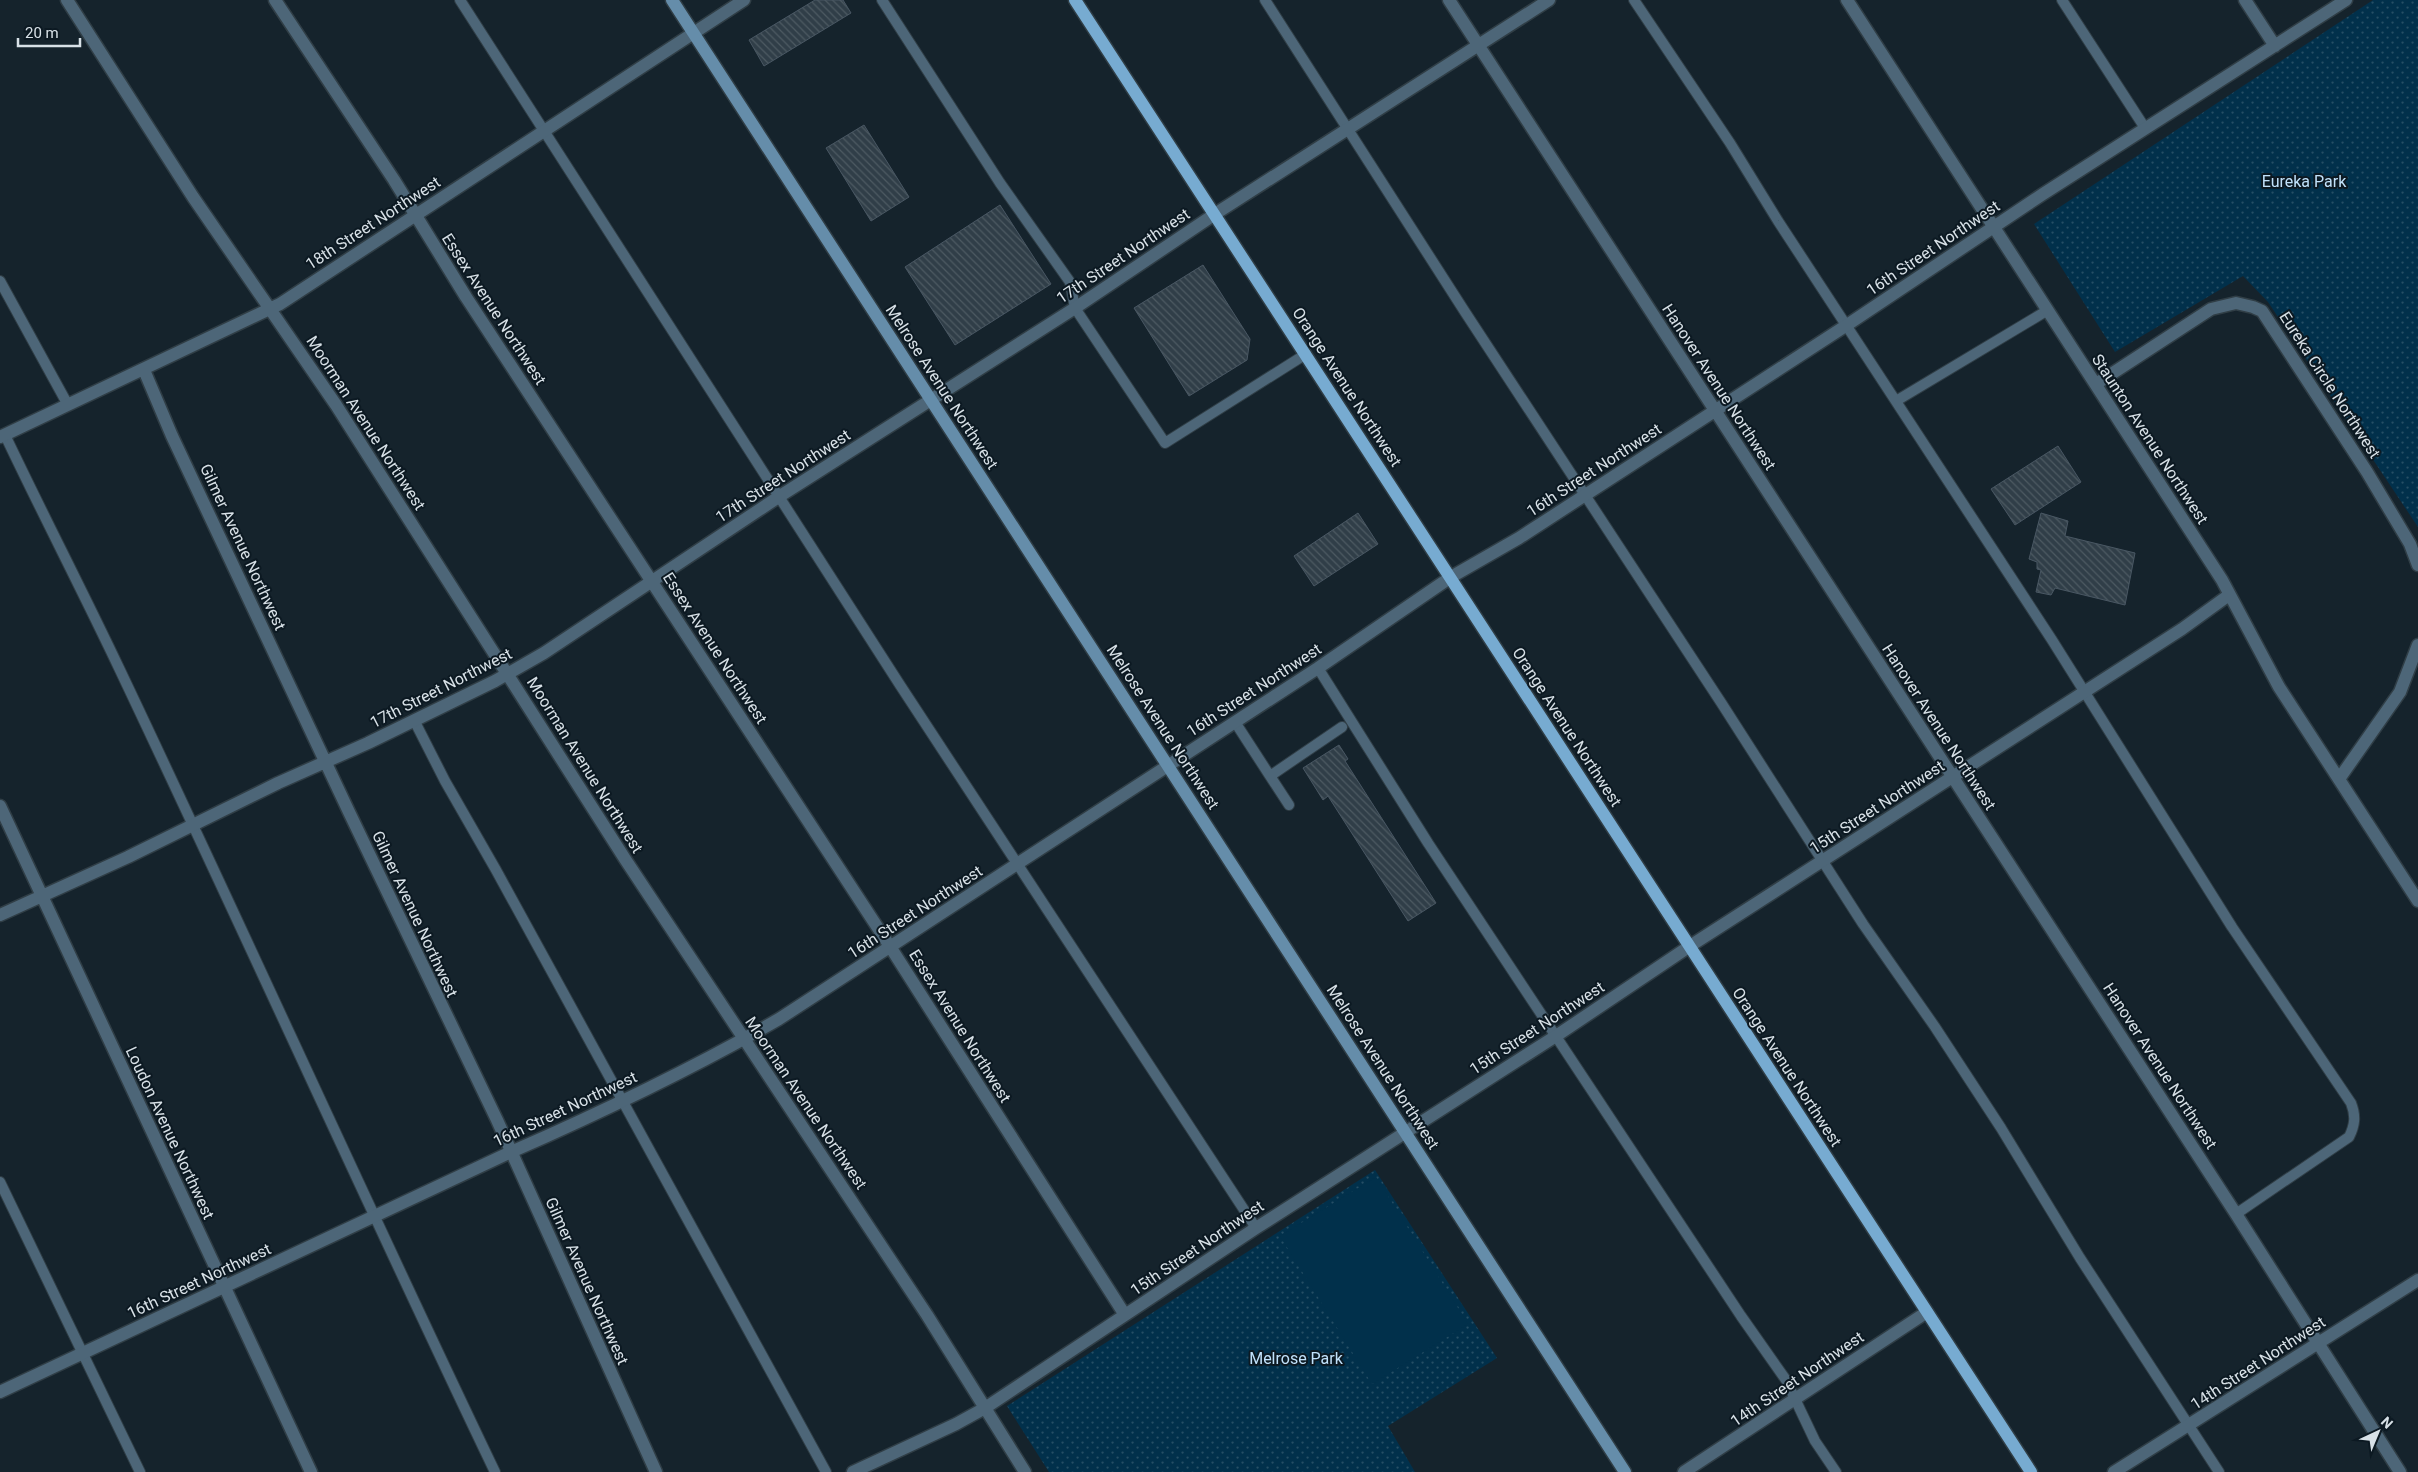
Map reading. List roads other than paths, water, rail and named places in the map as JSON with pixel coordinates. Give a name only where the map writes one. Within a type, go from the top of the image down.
[{"type":"main road","name":"Orange Avenue Northwest","points":[[1075,0],[2031,1472]]},
{"type":"street","name":"Moorman Avenue Northwest","points":[[67,0],[193,197],[336,405],[625,859],[927,1315],[1025,1472]]},
{"type":"street","name":"Essex Avenue Northwest","points":[[275,0],[416,216],[466,297],[891,948],[1125,1315]]},
{"type":"street","name":"Melrose Avenue Northwest","points":[[672,0],[1625,1472]]},
{"type":"street","name":"18th Street Northwest","points":[[2,436],[270,309],[416,216],[744,0]]},
{"type":"street","name":"Hanover Avenue Northwest","points":[[1449,0],[2236,1214],[2400,1472]]},
{"type":"street","name":"17th Street Northwest","points":[[0,915],[128,857],[508,674],[652,582],[780,496],[1075,308],[1215,214],[1349,130],[1549,0]]},
{"type":"street","name":"Staunton Avenue Northwest","points":[[1847,0],[2096,384],[2229,595],[2279,686],[2418,901]]},
{"type":"street","points":[[2245,0],[2275,46]]},
{"type":"street","name":"16th Street Northwest","points":[[0,1392],[622,1100],[744,1039],[891,948],[1318,668],[1450,577],[1519,538],[1586,495],[2146,128],[2346,0]]},
{"type":"street","name":"Eureka Circle Northwest","points":[[2096,384],[2211,309],[2236,303],[2262,311],[2367,472],[2410,544],[2418,565]]},
{"type":"street","name":"Gilmer Avenue Northwest","points":[[144,370],[172,436],[511,1152],[656,1472]]},
{"type":"street","name":"15th Street Northwest","points":[[853,1472],[956,1424],[985,1408],[1256,1228],[1556,1036],[1690,946],[2182,629],[2229,595]]},
{"type":"street","points":[[2339,780],[2400,692],[2418,645]]},
{"type":"street","name":"Loudon Avenue Northwest","points":[[0,806],[311,1472]]},
{"type":"street","name":"14th Street Northwest","points":[[2114,1472],[2190,1426],[2418,1280]]},
{"type":"street","name":"14th Street Northwest","points":[[1684,1472],[1927,1312]]},
{"type":"lane","points":[[460,0],[900,685],[1256,1228]]},
{"type":"lane","points":[[882,0],[1000,183],[1070,282],[1075,308],[1165,443],[1306,354]]},
{"type":"lane","points":[[1265,0],[1465,312],[1823,861],[2001,1128],[2080,1258],[2219,1472]]},
{"type":"lane","points":[[1634,0],[1730,143],[2085,692],[2232,927],[2351,1103],[2355,1112],[2354,1126],[2349,1137],[2342,1144],[2259,1196],[2236,1214]]},
{"type":"lane","points":[[2062,0],[2146,128]]},
{"type":"lane","points":[[0,281],[68,405]]},
{"type":"lane","points":[[1896,401],[2048,310]]},
{"type":"lane","points":[[2,436],[192,825],[374,1217],[496,1472]]},
{"type":"lane","points":[[1318,668],[1428,842],[1741,1316],[1786,1380],[1797,1399],[1815,1441],[1836,1472]]},
{"type":"lane","points":[[414,720],[441,774],[501,878],[826,1472]]},
{"type":"lane","points":[[1235,722],[1289,805]]},
{"type":"lane","points":[[1270,776],[1342,727]]},
{"type":"lane","points":[[0,1182],[140,1472]]},
{"type":"park label","name":"Eureka Park","points":[[2304,181]]},
{"type":"park label","name":"Melrose Park","points":[[1296,1358]]}]
